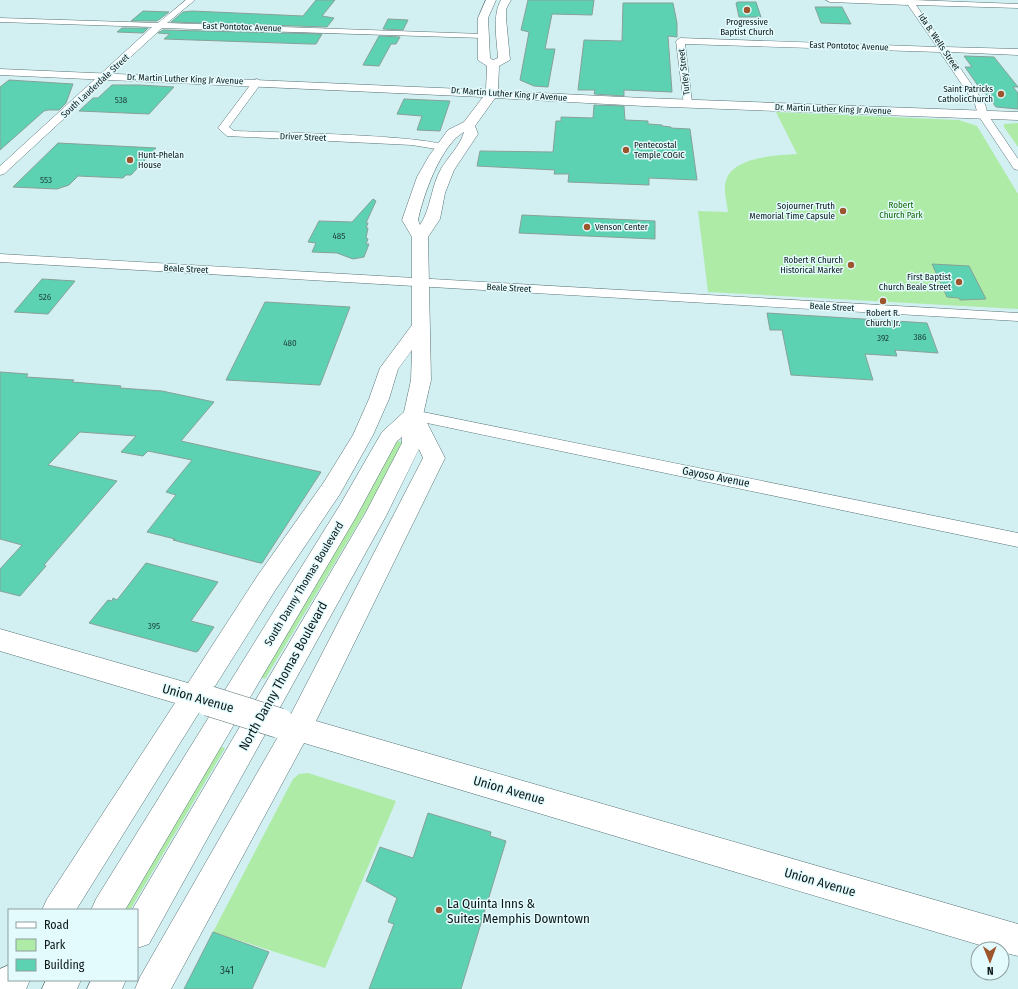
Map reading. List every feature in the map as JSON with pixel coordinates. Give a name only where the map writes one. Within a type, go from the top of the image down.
[{"type":"main road","points":[[491,0],[483,18],[483,36],[484,60],[493,64],[504,60],[500,12],[506,0]]},
{"type":"main road","points":[[152,989],[288,725],[434,458],[413,415],[421,380],[422,325],[420,237],[410,220],[414,203],[424,177],[442,147],[453,133],[469,125],[492,93],[493,64]]},
{"type":"main road","name":"Dr. Martin Luther King Jr Avenue","points":[[0,72],[257,82],[687,103],[1018,116]]},
{"type":"main road","points":[[420,237],[432,219],[438,193],[447,170],[471,134],[469,125]]},
{"type":"main road","points":[[59,909],[202,699],[267,582],[332,488],[363,434],[379,399],[389,368],[422,325]]},
{"type":"main road","name":"South Danny Thomas Boulevard","points":[[108,909],[348,511],[389,438],[413,415]]},
{"type":"main road","name":"North Danny Thomas Boulevard","points":[[138,930],[375,516],[412,443],[413,415]]},
{"type":"main road","name":"Union Avenue","points":[[0,640],[1018,940]]},
{"type":"street","name":"South Lauderdale Street","points":[[0,172],[107,76],[161,24],[191,0]]},
{"type":"street","points":[[830,0],[911,1],[1018,6]]},
{"type":"street","name":"Ida B. Wells Street","points":[[911,1],[980,104],[983,115],[1018,166]]},
{"type":"street","name":"East Pontotoc Avenue","points":[[0,20],[161,24],[483,36]]},
{"type":"street","name":"East Pontotoc Avenue","points":[[680,41],[1018,52]]},
{"type":"street","name":"Turley Street","points":[[680,41],[687,103]]},
{"type":"street","name":"Driver Street","points":[[257,82],[223,128],[231,134],[412,142],[442,147]]},
{"type":"street","points":[[7,154],[20,155]]},
{"type":"street","name":"Beale Street","points":[[0,258],[1018,317]]},
{"type":"street","name":"Gayoso Avenue","points":[[413,415],[1018,540]]},
{"type":"green space","name":"Robert Church Park","points":[[776,112],[959,120],[977,126],[1018,194],[1018,309],[708,292],[698,211],[728,212],[725,185],[730,173],[737,167],[756,159],[778,155],[797,154]]},
{"type":"green space","points":[[1018,123],[1018,147],[1004,127],[1004,124]]},
{"type":"green space","points":[[397,441],[402,442],[382,484],[265,679],[259,677],[367,497]]},
{"type":"green space","points":[[219,746],[225,748],[131,909],[120,909]]},
{"type":"green space","points":[[308,773],[396,801],[325,968],[213,932],[293,779],[299,774]]},
{"type":"building","points":[[316,0],[335,0],[322,16],[334,18],[327,27],[171,22],[183,12],[192,11],[303,16]]},
{"type":"building","points":[[528,0],[594,0],[592,15],[552,14],[545,49],[555,49],[548,87],[534,86],[520,80],[529,32],[521,30]]},
{"type":"building","points":[[756,2],[761,17],[739,17],[736,3]]},
{"type":"building","points":[[623,3],[673,3],[677,23],[677,37],[668,36],[672,92],[624,90],[624,96],[594,94],[595,90],[578,90],[584,40],[622,41]]},
{"type":"building","points":[[815,7],[842,7],[851,24],[821,23]]},
{"type":"building","points":[[143,11],[169,12],[157,21],[131,21]]},
{"type":"building","points":[[388,19],[408,20],[403,30],[383,29]]},
{"type":"building","points":[[122,28],[148,28],[143,33],[117,32]]},
{"type":"building","points":[[163,30],[322,34],[316,44],[310,44],[164,39],[170,34],[158,33]]},
{"type":"building","points":[[379,36],[400,37],[396,44],[391,44],[379,66],[363,65]]},
{"type":"building","points":[[964,56],[994,57],[1018,87],[1013,87],[1018,93],[1018,109],[996,107],[983,90],[981,90],[965,67],[972,67]]},
{"type":"building","points":[[9,80],[73,84],[66,103],[59,110],[44,111],[0,150],[0,87]]},
{"type":"building","points":[[112,85],[174,87],[149,114],[79,111],[93,98],[98,98]]},
{"type":"building","points":[[404,99],[450,101],[440,131],[417,130],[422,116],[397,114]]},
{"type":"building","name":"Pentecostal Temple COGIC","points":[[594,105],[624,106],[625,120],[648,121],[648,124],[662,125],[671,128],[690,129],[697,180],[649,178],[649,185],[568,182],[569,174],[554,174],[555,170],[477,166],[480,151],[553,152],[556,121],[561,121],[561,117],[593,118]]},
{"type":"building","points":[[58,143],[156,148],[131,175],[126,175],[123,178],[78,176],[69,185],[57,189],[13,187]]},
{"type":"building","points":[[373,199],[376,201],[366,223],[368,223],[366,228],[368,228],[366,238],[368,239],[366,244],[369,244],[364,257],[353,259],[337,253],[312,252],[316,243],[308,242],[319,221],[352,222]]},
{"type":"building","name":"Venson Center","points":[[522,215],[655,221],[655,239],[519,233]]},
{"type":"building","name":"First Baptist Church Beale Street","points":[[932,264],[969,266],[986,299],[960,300],[959,298],[947,297]]},
{"type":"building","points":[[42,279],[75,281],[48,314],[14,312]]},
{"type":"building","points":[[265,302],[350,307],[320,385],[226,380]]},
{"type":"building","points":[[767,313],[927,323],[938,353],[895,350],[897,356],[865,354],[873,380],[791,375],[782,330],[770,330]]},
{"type":"building","points":[[0,372],[28,374],[26,377],[74,380],[72,382],[162,391],[214,402],[181,441],[321,472],[262,563],[260,563],[147,532],[176,495],[166,492],[192,460],[148,451],[143,456],[121,452],[136,436],[80,432],[48,465],[117,481],[44,565],[46,566],[20,596],[0,591],[0,569],[22,545],[0,539]]},
{"type":"building","points":[[146,563],[218,582],[191,621],[214,627],[198,651],[196,652],[89,623],[108,600],[112,601],[113,598],[117,600]]},
{"type":"building","name":"La Quinta Inns & Suites Memphis Downtown","points":[[428,813],[491,832],[490,836],[506,841],[461,989],[369,989],[394,924],[388,922],[397,898],[366,881],[380,847],[413,858]]},
{"type":"building","points":[[213,932],[269,952],[252,989],[184,989]]},
{"type":"place","name":"Progressive Baptist Church","points":[[747,10]]},
{"type":"place","name":"Saint Patricks CatholicChurch","points":[[1001,94]]},
{"type":"place","name":"Pentecostal Temple COGIC","points":[[626,150]]},
{"type":"place","name":"Hunt-Phelan House","points":[[130,160]]},
{"type":"place","name":"Sojourner Truth Memorial Time Capsule","points":[[843,211]]},
{"type":"place","name":"Venson Center","points":[[587,227]]},
{"type":"place","name":"Robert R Church Historical Marker","points":[[851,265]]},
{"type":"place","name":"First Baptist Church Beale Street","points":[[959,282]]},
{"type":"place","name":"Robert R. Church Jr.","points":[[883,301]]},
{"type":"place","name":"La Quinta Inns & Suites Memphis Downtown","points":[[439,910]]}]
